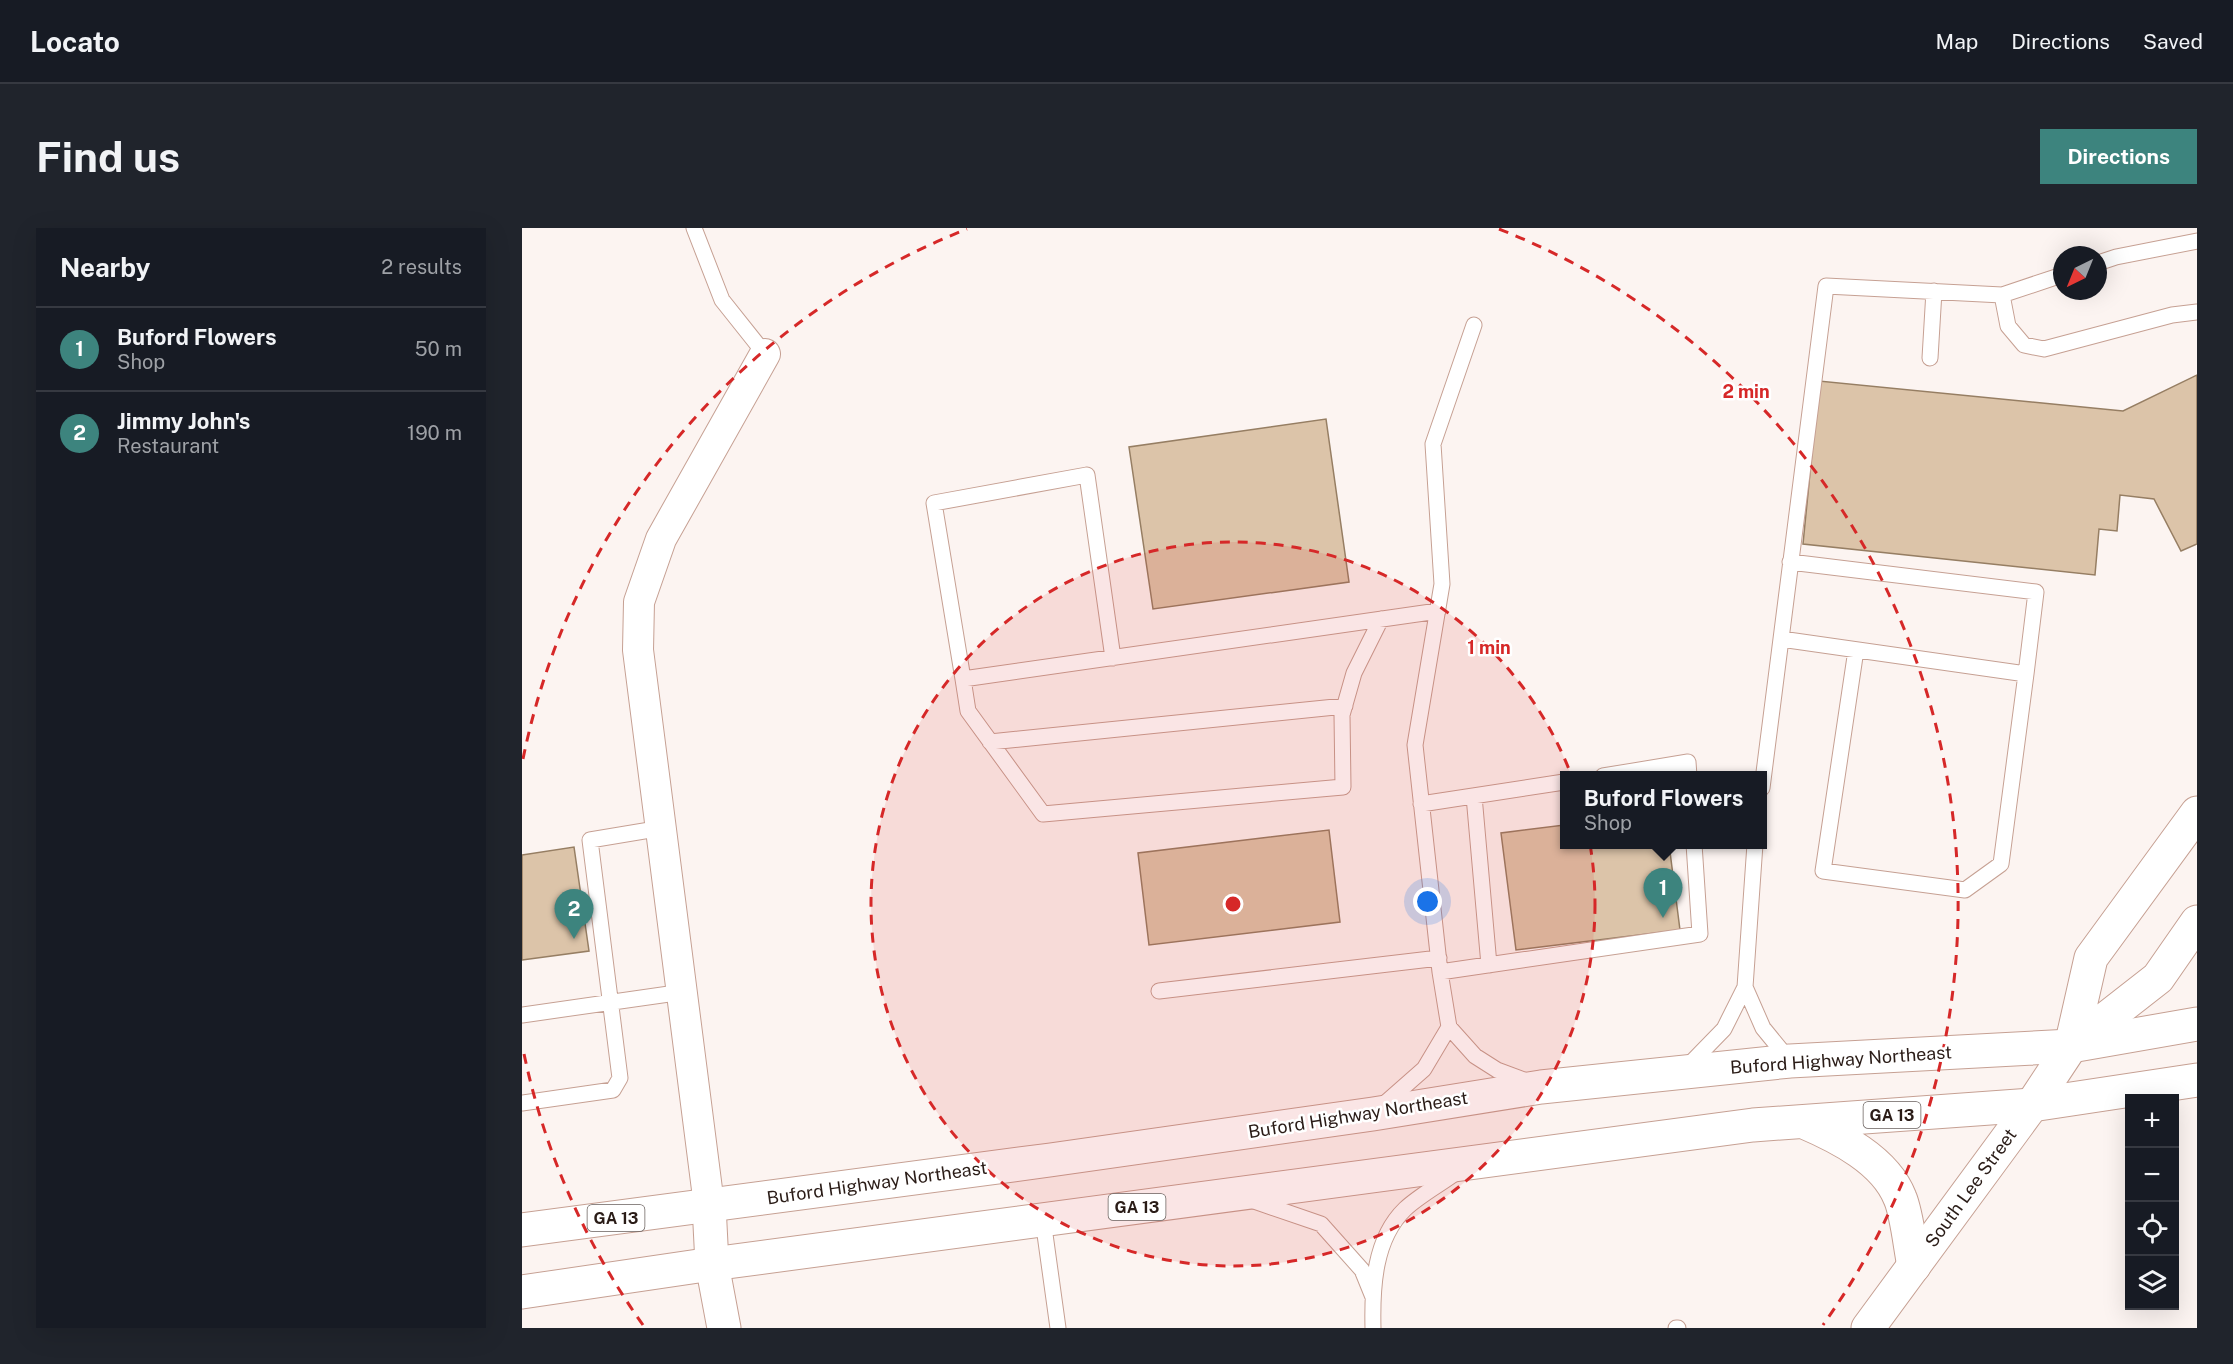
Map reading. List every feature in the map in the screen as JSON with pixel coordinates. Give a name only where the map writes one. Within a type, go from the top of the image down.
[{"type":"main road","name":"South Lee Street","points":[[2071,1046],[2091,958],[2197,813]]},
{"type":"main road","name":"South Lee Street","points":[[1868,1328],[2032,1105],[2071,1046],[2158,978],[2197,922]]},
{"type":"main road","name":"Buford Highway Northeast","points":[[522,1230],[1373,1114],[1541,1087],[1790,1061],[2071,1046],[2197,1024]]},
{"type":"main road","name":"GA 13","points":[[522,1292],[712,1264],[1753,1125],[2032,1105],[2197,1080]]},
{"type":"main road","points":[[1802,1121],[1839,1137],[1880,1167],[1900,1197],[1914,1266]]},
{"type":"main road","points":[[710,1205],[712,1264],[724,1328]]},
{"type":"street","points":[[710,1205],[638,650],[639,602],[661,539],[765,354]]},
{"type":"lane","points":[[694,228],[722,300],[765,354]]},
{"type":"lane","points":[[2107,260],[2197,241]]},
{"type":"lane","points":[[1764,771],[1826,286],[2002,295],[2053,278]]},
{"type":"lane","points":[[1930,358],[1934,291]]},
{"type":"lane","points":[[2002,295],[2008,326],[2024,345],[2044,349],[2172,315],[2197,312]]},
{"type":"lane","points":[[1474,325],[1433,444],[1443,584],[1415,745],[1449,1027],[1475,1056],[1497,1070],[1541,1087]]},
{"type":"lane","points":[[1113,658],[1087,475],[934,503],[968,711],[1043,814],[1343,787],[1342,715],[1354,674],[1381,619]]},
{"type":"lane","points":[[1790,562],[2036,592],[2001,864],[1965,890],[1823,871],[1856,650]]},
{"type":"lane","points":[[963,679],[1438,611]]},
{"type":"lane","points":[[1780,639],[2026,674]]},
{"type":"lane","points":[[990,742],[1345,706]]},
{"type":"lane","points":[[1633,771],[1688,762],[1689,771]]},
{"type":"lane","points":[[1421,804],[1560,783]]},
{"type":"lane","points":[[1474,796],[1489,965]]},
{"type":"lane","points":[[522,1103],[613,1090],[620,1078],[590,840],[662,828]]},
{"type":"lane","points":[[1159,992],[1440,965],[1489,965],[1700,934],[1694,849]]},
{"type":"lane","points":[[1682,1072],[1724,1029],[1745,987],[1755,849]]},
{"type":"lane","points":[[1745,987],[1763,1028],[1790,1061]]},
{"type":"lane","points":[[522,1015],[683,992]]},
{"type":"lane","points":[[1373,1114],[1424,1069],[1449,1027]]},
{"type":"lane","points":[[1373,1328],[1373,1298],[1380,1251],[1388,1231],[1404,1210],[1470,1163]]},
{"type":"lane","points":[[1234,1194],[1321,1224],[1362,1270],[1373,1298]]},
{"type":"lane","points":[[1043,1220],[1058,1328]]},
{"type":"building","points":[[2197,375],[2197,544],[2181,551],[2154,499],[2120,495],[2117,531],[2099,529],[2095,575],[1803,544],[1819,381],[2123,411]]},
{"type":"building","points":[[1326,419],[1349,582],[1153,609],[1129,447]]},
{"type":"building","points":[[1560,826],[1560,849],[1670,849],[1680,930],[1516,950],[1501,833]]},
{"type":"building","points":[[1329,830],[1340,922],[1149,945],[1138,853]]},
{"type":"building","points":[[574,847],[589,951],[522,960],[522,855]]},
{"type":"place","name":"Buford Flowers","points":[[1663,918]]},
{"type":"place","name":"Jimmy John's","points":[[574,939]]}]
